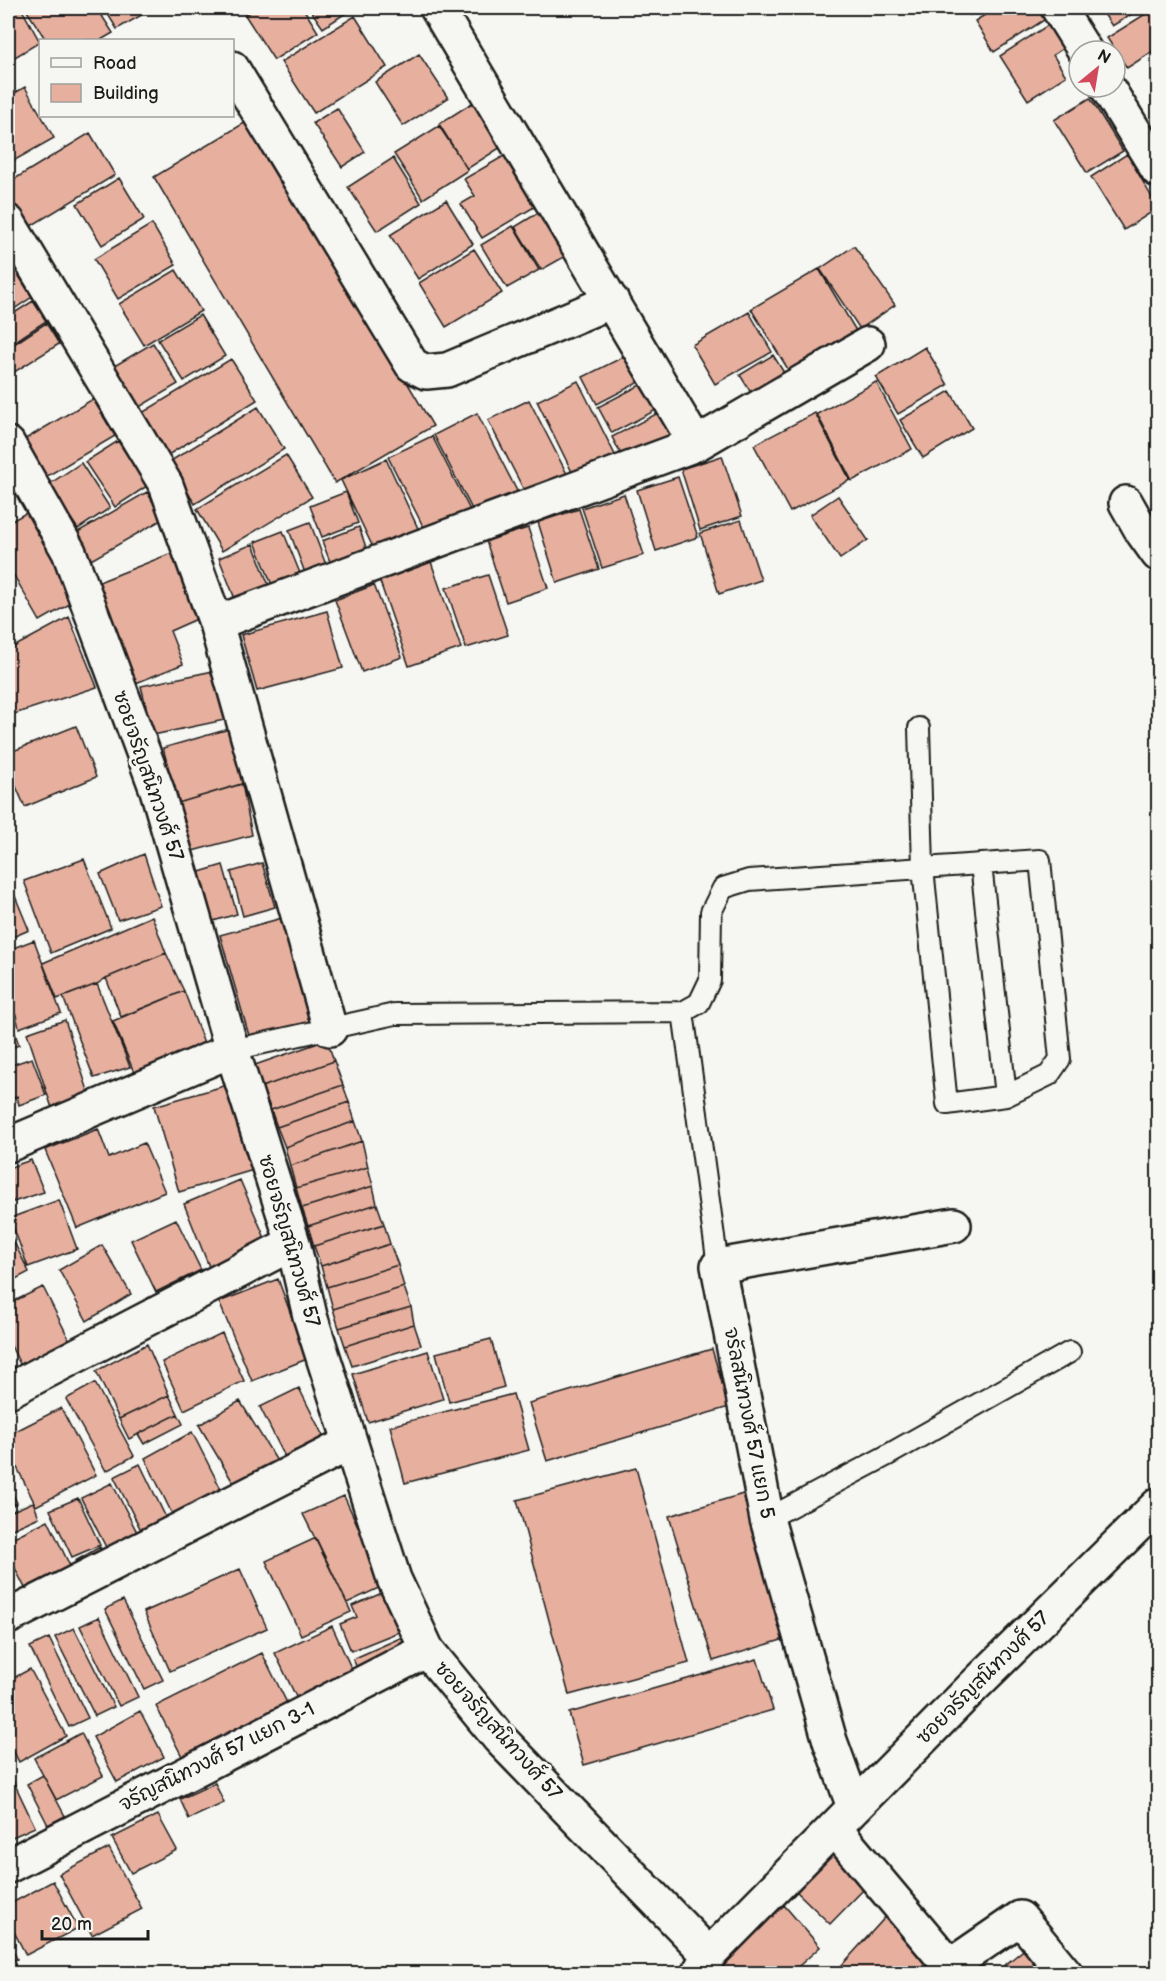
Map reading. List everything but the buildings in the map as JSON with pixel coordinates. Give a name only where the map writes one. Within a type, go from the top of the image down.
[{"type":"street","points":[[437,8],[696,444]]},
{"type":"street","points":[[1058,8],[1077,39]]},
{"type":"street","points":[[234,71],[412,365],[426,372],[447,370],[612,302]]},
{"type":"street","points":[[1114,99],[1158,170]]},
{"type":"street","points":[[8,222],[166,484],[216,623],[330,1029]]},
{"type":"street","points":[[216,623],[696,444],[868,344]]},
{"type":"street","name":"ซอยจรัญสนิทวงศ์ 57","points":[[8,444],[69,552],[157,790],[232,1050],[293,1243],[310,1316],[394,1579],[427,1650],[499,1738],[704,1964],[972,1688],[1158,1505]]},
{"type":"street","points":[[1126,503],[1158,554]]},
{"type":"street","points":[[8,1145],[232,1050]]},
{"type":"street","points":[[718,1266],[954,1226]]},
{"type":"street","points":[[8,1391],[293,1243]]},
{"type":"street","name":"จรัลสนิทวงศ์ 57 แยก 5","points":[[718,1266],[767,1519],[830,1742],[844,1818]]},
{"type":"street","points":[[8,1617],[350,1443]]},
{"type":"street","name":"จรัญสนิทวงศ์ 57 แยก 3-1","points":[[8,1866],[427,1650]]},
{"type":"street","points":[[844,1818],[945,1970],[1020,1918],[1066,1974]]},
{"type":"lane","points":[[232,1050],[395,1014],[683,1012],[699,1003],[710,980],[711,912],[723,888],[749,880],[923,868],[981,864],[1040,860],[1060,1059],[1049,1075],[1006,1096],[946,1104],[923,868],[919,728]]},
{"type":"lane","points":[[981,864],[1006,1096]]},
{"type":"lane","points":[[683,1012],[718,1266]]},
{"type":"lane","points":[[767,1519],[886,1456],[1070,1352]]}]
